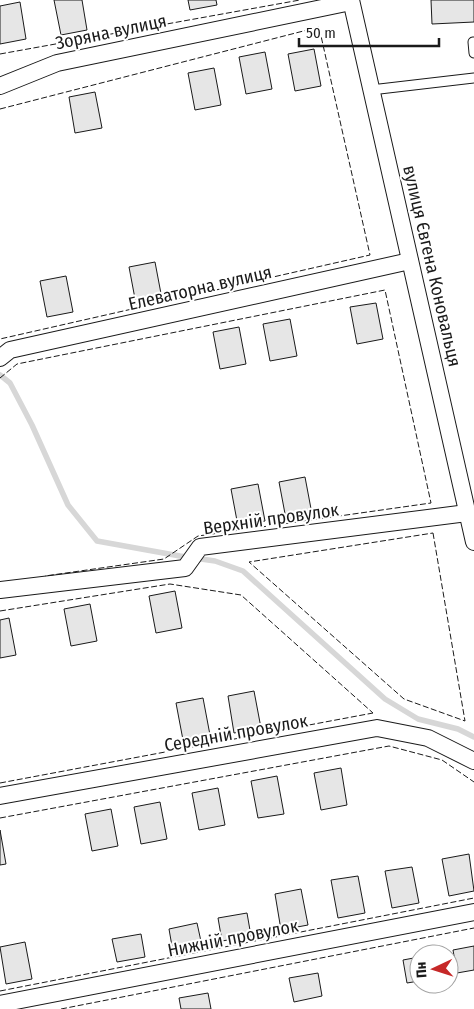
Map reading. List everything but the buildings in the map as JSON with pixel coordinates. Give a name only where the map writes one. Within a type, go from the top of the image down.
[{"type":"street","name":"Зоряна вулиця","points":[[0,86],[57,63],[351,1]]},
{"type":"street","name":"вулиця Євгена Коновальця","points":[[351,1],[474,542]]},
{"type":"street","name":"Елеваторна вулиця","points":[[5,354],[410,261]]},
{"type":"street","name":"Верхній провулок","points":[[0,590],[185,568],[200,547],[468,513]]},
{"type":"street","name":"Середній провулок","points":[[0,796],[377,728],[428,738],[474,761]]},
{"type":"street","name":"Нижній провулок","points":[[0,1004],[474,912]]},
{"type":"lane","points":[[473,42],[474,53]]},
{"type":"lane","points":[[372,90],[474,78]]},
{"type":"waterway","points":[[0,375],[10,383],[32,425],[68,505],[97,541],[215,561],[243,571],[385,699],[418,719],[458,729],[474,737]]},
{"type":"fence","points":[[0,54],[300,0]]},
{"type":"fence","points":[[0,109],[319,27],[370,255],[0,339]]},
{"type":"fence","points":[[0,378],[17,364],[385,290],[431,503],[198,536],[164,559],[45,576]]},
{"type":"fence","points":[[433,533],[465,721],[404,699],[249,562],[433,533]]},
{"type":"fence","points":[[0,611],[170,584],[241,595],[373,713]]},
{"type":"fence","points":[[0,783],[373,713]]},
{"type":"fence","points":[[0,818],[389,746],[442,760],[474,782]]},
{"type":"fence","points":[[0,991],[474,898]]},
{"type":"fence","points":[[61,1009],[474,928]]}]
